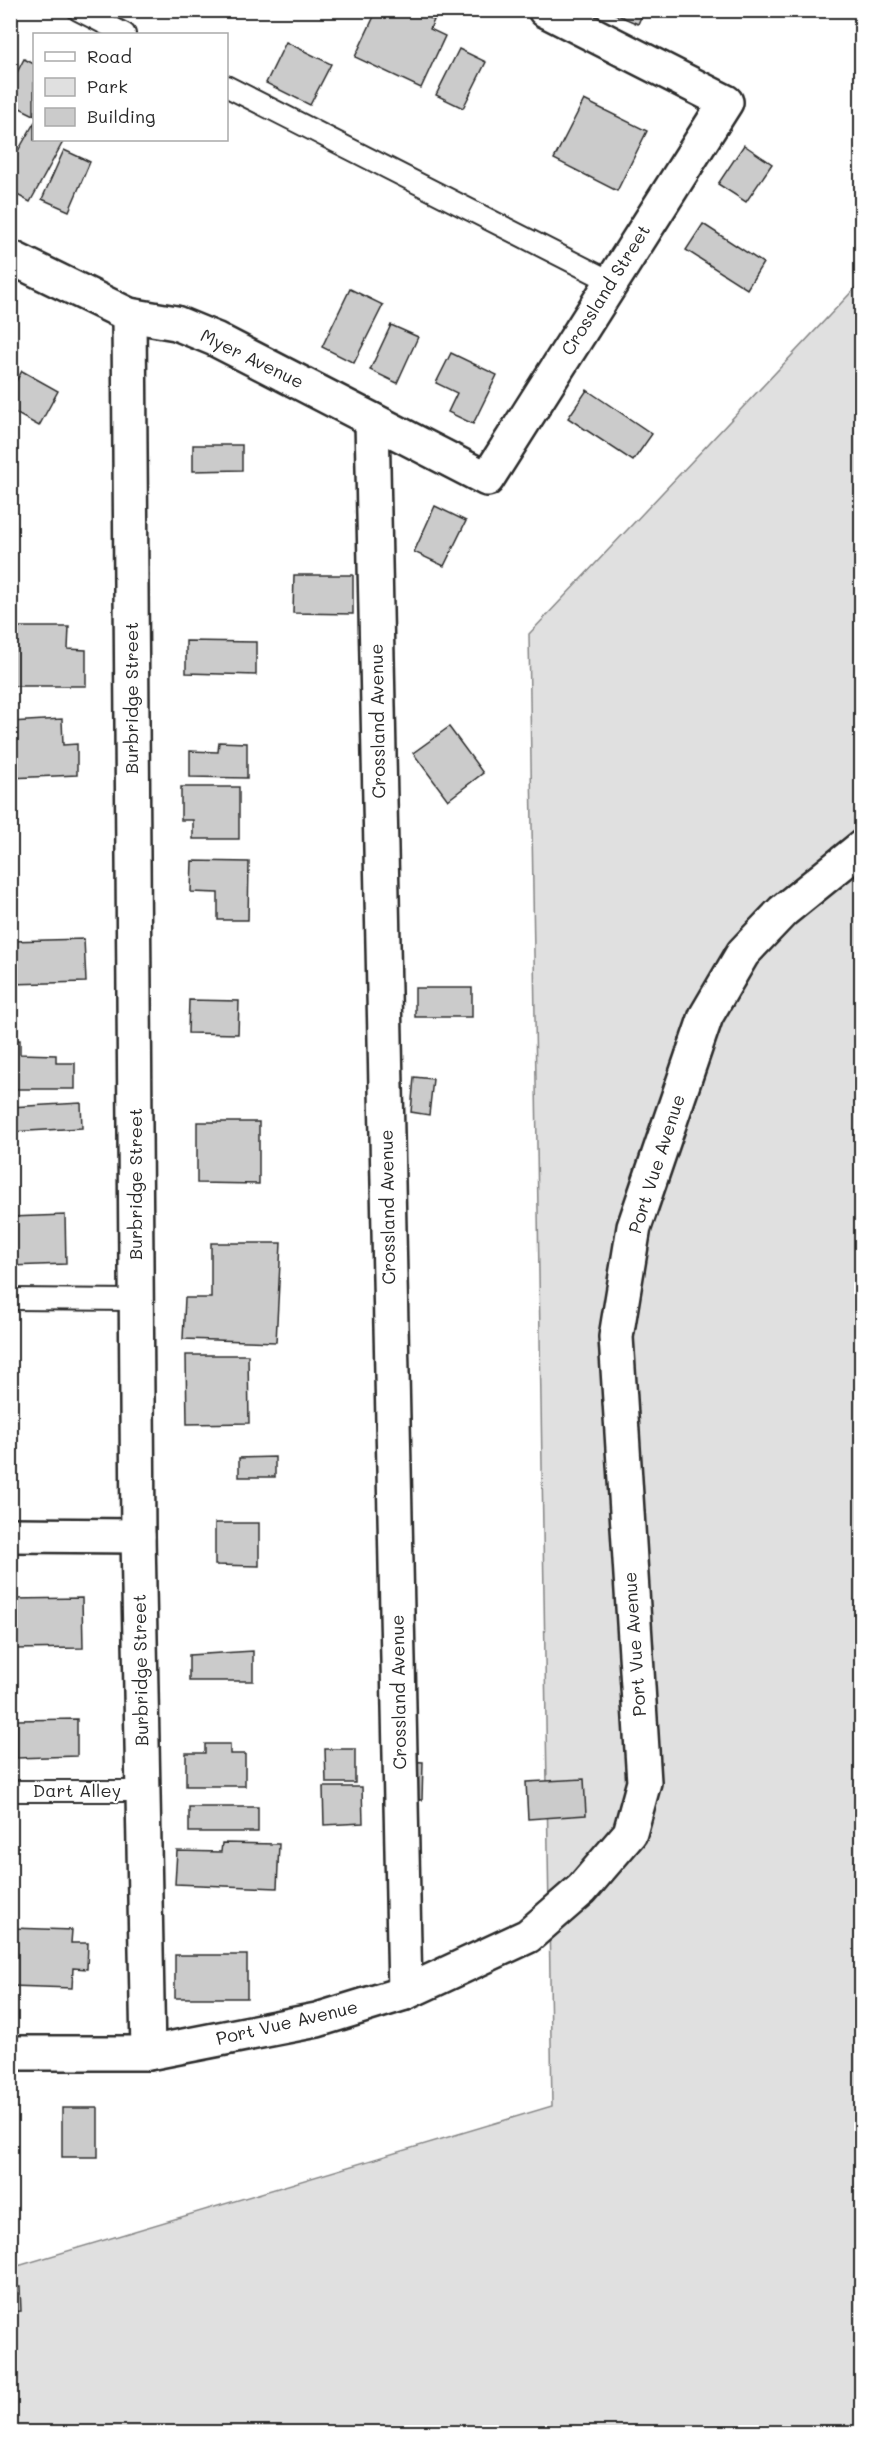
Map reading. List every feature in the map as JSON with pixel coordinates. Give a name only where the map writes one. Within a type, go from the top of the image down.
[{"type":"street","name":"Crossland Street","points":[[487,479],[726,102],[545,10]]},
{"type":"street","name":"Myer Avenue","points":[[10,257],[129,315],[176,324],[215,339],[487,479]]},
{"type":"street","name":"Burbridge Street","points":[[129,315],[138,1536],[148,2053]]},
{"type":"street","name":"Crossland Avenue","points":[[372,420],[405,1993]]},
{"type":"street","name":"Port Vue Avenue","points":[[10,2052],[148,2053],[317,2020],[405,1993],[528,1936],[582,1889],[630,1833],[644,1782],[616,1337],[634,1227],[706,1016],[743,953],[783,911],[861,847]]},
{"type":"street","points":[[10,1535],[138,1536]]},
{"type":"lane","points":[[78,10],[123,33]]},
{"type":"lane","points":[[228,87],[612,282]]},
{"type":"lane","points":[[10,1299],[137,1300]]},
{"type":"lane","name":"Dart Alley","points":[[10,1791],[144,1791]]},
{"type":"green space","points":[[861,282],[861,2432],[11,2432],[11,2268],[552,2106],[529,634]]},
{"type":"building","points":[[377,10],[389,10],[401,16],[404,10],[414,10],[434,20],[430,29],[445,36],[421,88],[355,57]]},
{"type":"building","points":[[606,10],[644,10],[638,24]]},
{"type":"building","points":[[286,42],[331,64],[310,105],[266,83]]},
{"type":"building","points":[[459,49],[486,62],[463,108],[436,95]]},
{"type":"building","points":[[24,59],[33,64],[33,114],[10,103],[10,86]]},
{"type":"building","points":[[584,100],[647,131],[617,191],[554,159]]},
{"type":"building","points":[[33,125],[33,141],[63,141],[30,202],[10,191],[10,165]]},
{"type":"building","points":[[744,145],[772,164],[746,202],[718,184]]},
{"type":"building","points":[[64,150],[90,162],[69,211],[42,199]]},
{"type":"building","points":[[703,224],[763,263],[747,289],[686,250]]},
{"type":"building","points":[[350,289],[383,305],[354,363],[322,347]]},
{"type":"building","points":[[391,325],[418,337],[397,383],[370,370]]},
{"type":"building","points":[[451,353],[497,375],[473,424],[448,412],[457,393],[436,383]]},
{"type":"building","points":[[22,371],[58,391],[39,426],[10,410],[10,391]]},
{"type":"building","points":[[587,390],[652,434],[633,461],[568,418]]},
{"type":"building","points":[[193,445],[242,445],[242,470],[193,471]]},
{"type":"building","points":[[435,506],[466,521],[444,566],[414,552]]},
{"type":"building","points":[[294,575],[353,575],[353,614],[293,613]]},
{"type":"building","points":[[10,627],[69,627],[68,649],[86,650],[86,686],[10,686]]},
{"type":"building","points":[[186,641],[256,642],[256,675],[186,673]]},
{"type":"building","points":[[62,719],[63,745],[77,744],[77,775],[10,778],[10,722]]},
{"type":"building","points":[[449,727],[483,773],[448,800],[413,753]]},
{"type":"building","points":[[219,742],[247,743],[247,778],[190,777],[190,751],[218,752]]},
{"type":"building","points":[[181,787],[239,787],[239,839],[193,839],[193,820],[181,820]]},
{"type":"building","points":[[192,861],[249,862],[248,920],[218,920],[218,893],[191,892]]},
{"type":"building","points":[[84,939],[86,982],[11,984],[10,941]]},
{"type":"building","points":[[415,988],[472,988],[472,1017],[415,1017]]},
{"type":"building","points":[[189,1000],[239,1001],[238,1034],[188,1033]]},
{"type":"building","points":[[10,1040],[20,1040],[20,1054],[56,1055],[56,1063],[75,1063],[75,1089],[10,1089]]},
{"type":"building","points":[[414,1077],[433,1079],[429,1115],[411,1112]]},
{"type":"building","points":[[81,1103],[82,1128],[10,1132],[10,1107]]},
{"type":"building","points":[[197,1122],[259,1122],[259,1184],[197,1183]]},
{"type":"building","points":[[65,1215],[66,1264],[10,1266],[10,1217]]},
{"type":"building","points":[[211,1243],[281,1243],[276,1342],[183,1339],[185,1298],[211,1298]]},
{"type":"building","points":[[186,1355],[248,1355],[249,1423],[187,1424]]},
{"type":"building","points":[[275,1457],[275,1477],[239,1477],[239,1458]]},
{"type":"building","points":[[215,1523],[259,1523],[259,1566],[215,1565]]},
{"type":"building","points":[[82,1598],[83,1648],[13,1649],[12,1599]]},
{"type":"building","points":[[253,1651],[253,1681],[189,1681],[189,1655]]},
{"type":"building","points":[[77,1719],[77,1756],[17,1758],[17,1720]]},
{"type":"building","points":[[205,1744],[230,1744],[230,1754],[245,1754],[245,1786],[186,1786],[186,1753],[205,1753]]},
{"type":"building","points":[[325,1749],[355,1749],[355,1783],[326,1783]]},
{"type":"building","points":[[404,1761],[423,1762],[422,1800],[403,1799]]},
{"type":"building","points":[[584,1779],[586,1815],[528,1819],[526,1782]]},
{"type":"building","points":[[323,1787],[362,1787],[363,1823],[324,1825]]},
{"type":"building","points":[[189,1807],[258,1807],[258,1832],[189,1832]]},
{"type":"building","points":[[222,1843],[279,1844],[277,1888],[175,1884],[177,1851],[221,1852]]},
{"type":"building","points":[[12,1928],[72,1930],[71,1943],[88,1943],[87,1969],[73,1968],[72,1988],[11,1986]]},
{"type":"building","points":[[175,1955],[247,1955],[247,1998],[175,1998]]},
{"type":"building","points":[[62,2108],[98,2108],[98,2157],[62,2157]]},
{"type":"building","points":[[10,2287],[20,2287],[21,2311],[10,2312]]}]
